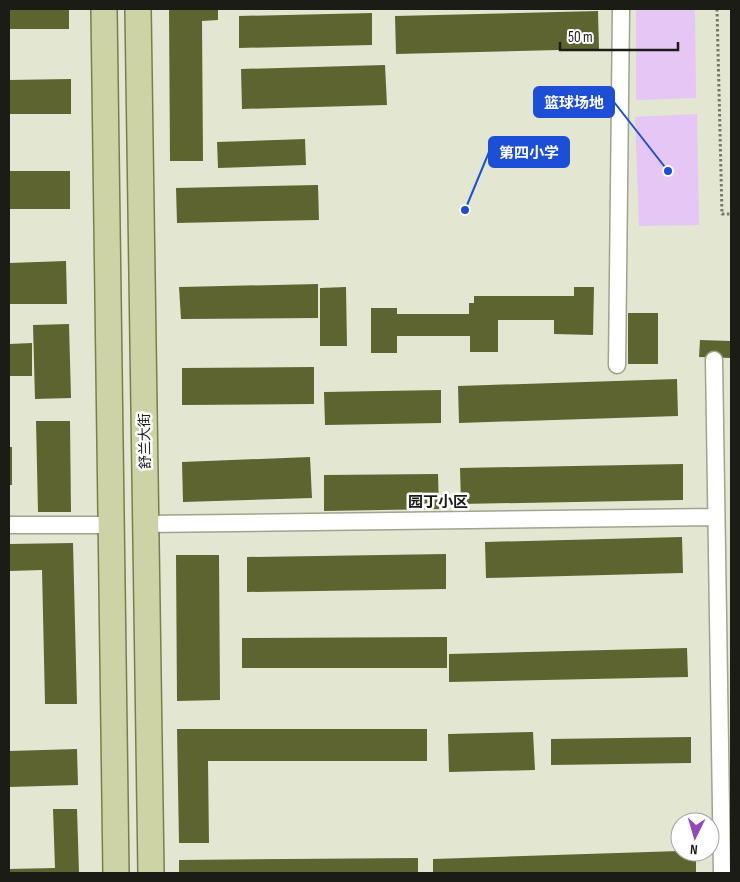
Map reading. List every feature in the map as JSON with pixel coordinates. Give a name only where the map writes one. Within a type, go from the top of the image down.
[{"type":"main road","points":[[104,9],[116,873]]},
{"type":"main road","name":"舒兰大街","points":[[138,9],[151,873]]},
{"type":"street","points":[[617,365],[620,9]]},
{"type":"street","points":[[714,360],[722,873]]},
{"type":"street","points":[[146,524],[716,517]]},
{"type":"street","points":[[9,525],[112,525]]},
{"type":"path","points":[[716,9],[722,214],[731,214]]},
{"type":"shaded area","points":[[636,9],[695,9],[696,98],[636,100]]},
{"type":"shaded area","points":[[697,114],[699,225],[639,226],[635,117]]},
{"type":"building","points":[[9,9],[69,9],[69,29],[9,29]]},
{"type":"building","points":[[169,9],[218,9],[218,20],[202,21],[203,161],[170,161]]},
{"type":"building","points":[[598,11],[599,49],[396,54],[395,16]]},
{"type":"building","points":[[372,13],[372,45],[239,48],[239,16]]},
{"type":"building","points":[[385,65],[387,105],[242,109],[241,69]]},
{"type":"building","points":[[71,79],[71,114],[9,114],[9,80]]},
{"type":"building","points":[[305,139],[306,165],[218,168],[217,142]]},
{"type":"building","points":[[9,171],[70,171],[70,209],[9,209]]},
{"type":"building","points":[[318,185],[319,220],[177,223],[176,188]]},
{"type":"building","points":[[66,261],[67,304],[9,304],[9,263]]},
{"type":"building","points":[[318,284],[318,318],[181,319],[179,287]]},
{"type":"building","points":[[346,287],[347,346],[320,346],[320,288]]},
{"type":"building","points":[[574,287],[594,287],[593,335],[554,334],[554,320],[498,320],[498,352],[470,352],[470,336],[397,336],[397,353],[371,353],[371,308],[397,308],[397,314],[469,314],[469,303],[474,303],[474,296],[574,296]]},
{"type":"building","points":[[628,313],[658,313],[658,364],[628,364]]},
{"type":"building","points":[[69,324],[71,398],[35,399],[33,325]]},
{"type":"building","points":[[700,340],[731,341],[731,358],[699,357]]},
{"type":"building","points":[[32,343],[32,376],[9,376],[9,344]]},
{"type":"building","points":[[314,367],[314,404],[182,405],[182,368]]},
{"type":"building","points":[[677,379],[678,416],[459,423],[458,386]]},
{"type":"building","points":[[441,390],[441,423],[325,425],[324,392]]},
{"type":"building","points":[[36,421],[70,421],[71,512],[38,512]]},
{"type":"building","points":[[9,447],[12,447],[12,485],[9,485]]},
{"type":"building","points":[[310,457],[312,498],[183,502],[182,462]]},
{"type":"building","points":[[683,464],[683,500],[461,504],[460,468]]},
{"type":"building","points":[[438,474],[439,509],[324,511],[324,475]]},
{"type":"building","points":[[682,537],[683,573],[486,578],[485,542]]},
{"type":"building","points":[[73,543],[77,704],[45,704],[42,570],[9,571],[9,544]]},
{"type":"building","points":[[446,554],[446,589],[247,592],[247,557]]},
{"type":"building","points":[[176,555],[219,555],[220,700],[177,701]]},
{"type":"building","points":[[447,637],[447,668],[242,668],[242,638]]},
{"type":"building","points":[[687,648],[688,677],[449,682],[449,654]]},
{"type":"building","points":[[177,729],[427,729],[427,761],[208,761],[209,843],[179,843]]},
{"type":"building","points":[[533,732],[535,770],[449,772],[448,734]]},
{"type":"building","points":[[691,737],[691,763],[551,765],[551,739]]},
{"type":"building","points":[[77,749],[78,785],[9,787],[9,751]]},
{"type":"building","points":[[53,809],[77,809],[79,873],[9,873],[9,869],[55,868]]},
{"type":"building","points":[[670,851],[670,862],[696,862],[696,873],[433,873],[433,859]]},
{"type":"building","points":[[418,858],[418,873],[179,873],[179,860]]},
{"type":"place","name":"篮球场地","points":[[668,171]]},
{"type":"place","name":"第四小学","points":[[465,210]]},
{"type":"district","name":"园丁小区","points":[[438,502]]}]
